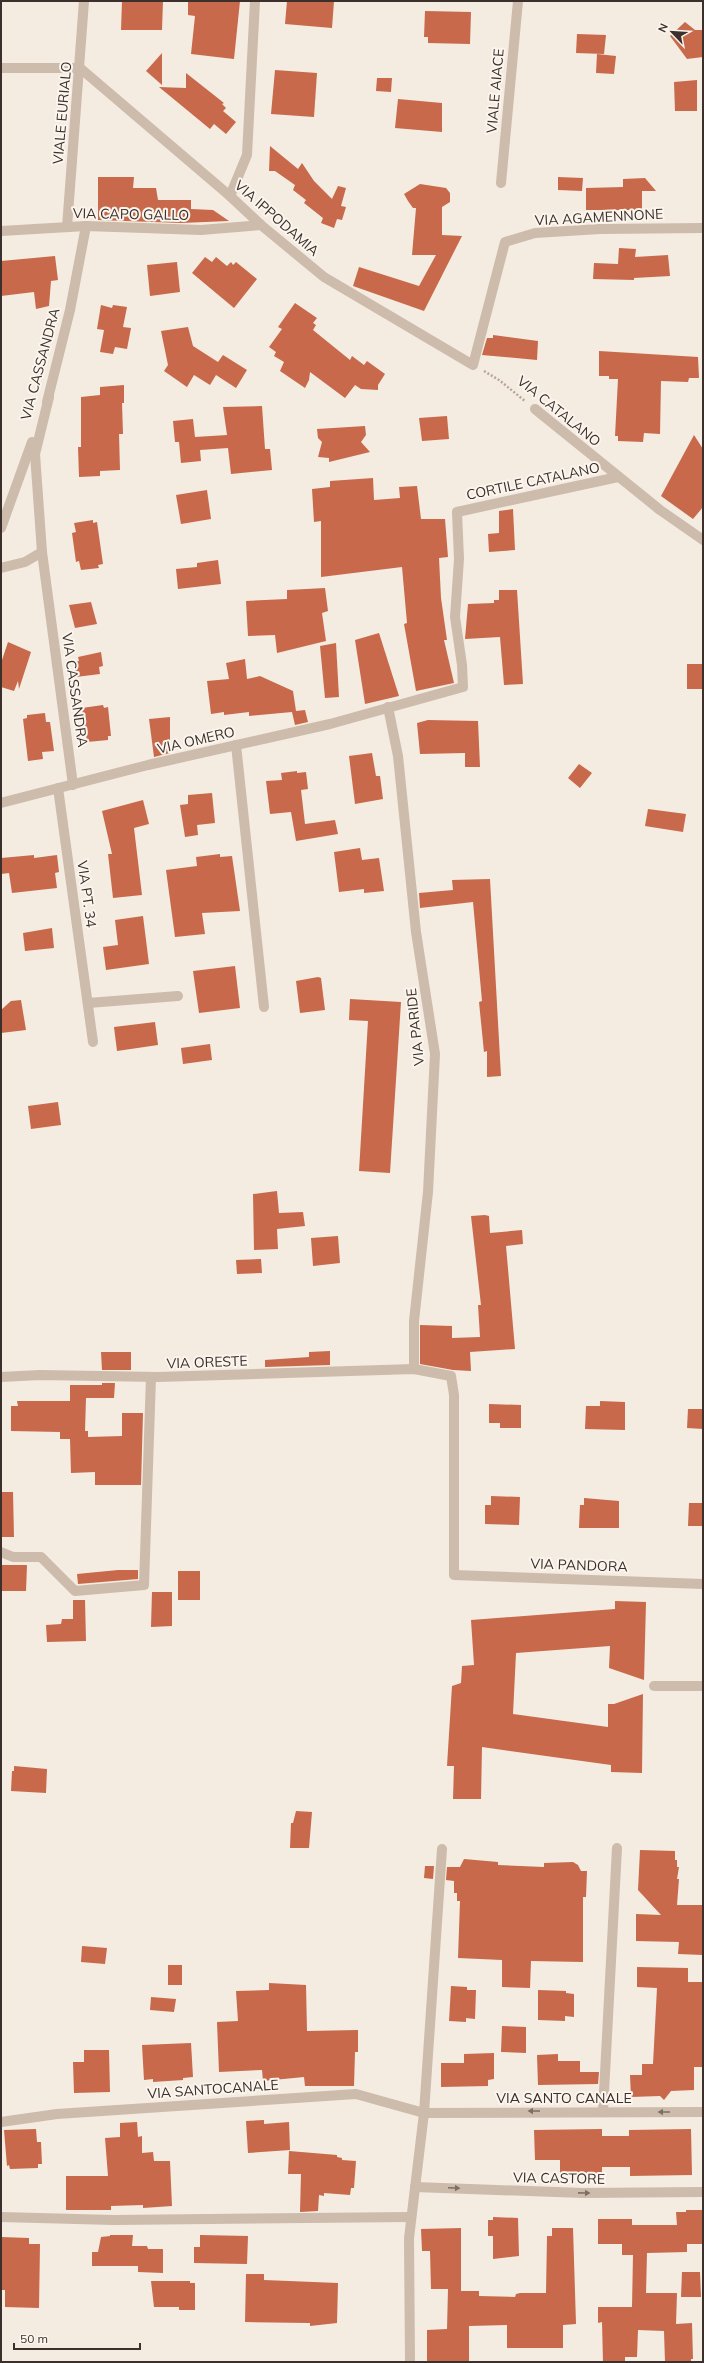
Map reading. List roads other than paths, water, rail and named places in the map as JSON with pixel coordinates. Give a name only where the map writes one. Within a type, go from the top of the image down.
[{"type":"street","name":"VIALE EURIALO","points":[[67,227],[84,1]]},
{"type":"street","points":[[230,196],[248,154],[255,1]]},
{"type":"street","name":"VIALE AIACE","points":[[501,183],[518,1]]},
{"type":"street","points":[[1,68],[80,68]]},
{"type":"street","name":"VIA IPPODAMIA","points":[[80,68],[230,196],[261,225],[324,277],[473,365]]},
{"type":"street","name":"VIA CAPO GALLO","points":[[1,231],[86,226],[201,230],[261,225]]},
{"type":"street","name":"VIA CASSANDRA","points":[[1,528],[49,396],[70,310],[86,226]]},
{"type":"street","name":"VIA AGAMENNONE","points":[[473,365],[505,242],[542,232],[600,228],[703,228]]},
{"type":"street","points":[[1,568],[25,562],[42,552],[35,454],[49,396]]},
{"type":"street","name":"VIA CATALANO","points":[[535,409],[660,510],[703,540]]},
{"type":"street","name":"CORTILE CATALANO","points":[[392,706],[463,687],[462,665],[454,616],[458,559],[457,512],[618,476]]},
{"type":"street","name":"VIA CASSANDRA","points":[[42,552],[73,784]]},
{"type":"street","name":"VIA OMERO","points":[[1,803],[73,784],[330,724],[392,706]]},
{"type":"street","name":"VIA PARIDE","points":[[392,706],[416,932],[434,1054],[428,1192],[414,1321],[414,1369]]},
{"type":"street","points":[[236,746],[264,1007]]},
{"type":"street","name":"VIA PT. 34","points":[[58,788],[93,1042]]},
{"type":"street","points":[[88,1003],[178,996]]},
{"type":"street","name":"VIA ORESTE","points":[[1,1377],[40,1375],[151,1377],[414,1369],[451,1376],[454,1395],[454,1575]]},
{"type":"street","points":[[1,1552],[13,1557],[41,1557],[75,1591],[144,1585],[151,1377]]},
{"type":"street","name":"VIA PANDORA","points":[[454,1575],[703,1584]]},
{"type":"street","points":[[654,1686],[703,1686]]},
{"type":"street","points":[[603,2111],[617,1848]]},
{"type":"street","points":[[410,2362],[409,2238],[424,2113],[442,1849]]},
{"type":"street","name":"VIA SANTOCANALE","points":[[1,2122],[56,2114],[356,2094],[424,2113]]},
{"type":"street","name":"VIA SANTO CANALE","points":[[424,2113],[603,2111],[703,2112]]},
{"type":"street","name":"VIA CASTORE","points":[[415,2187],[583,2193],[703,2192]]},
{"type":"street","points":[[1,2217],[114,2220],[411,2217]]}]
